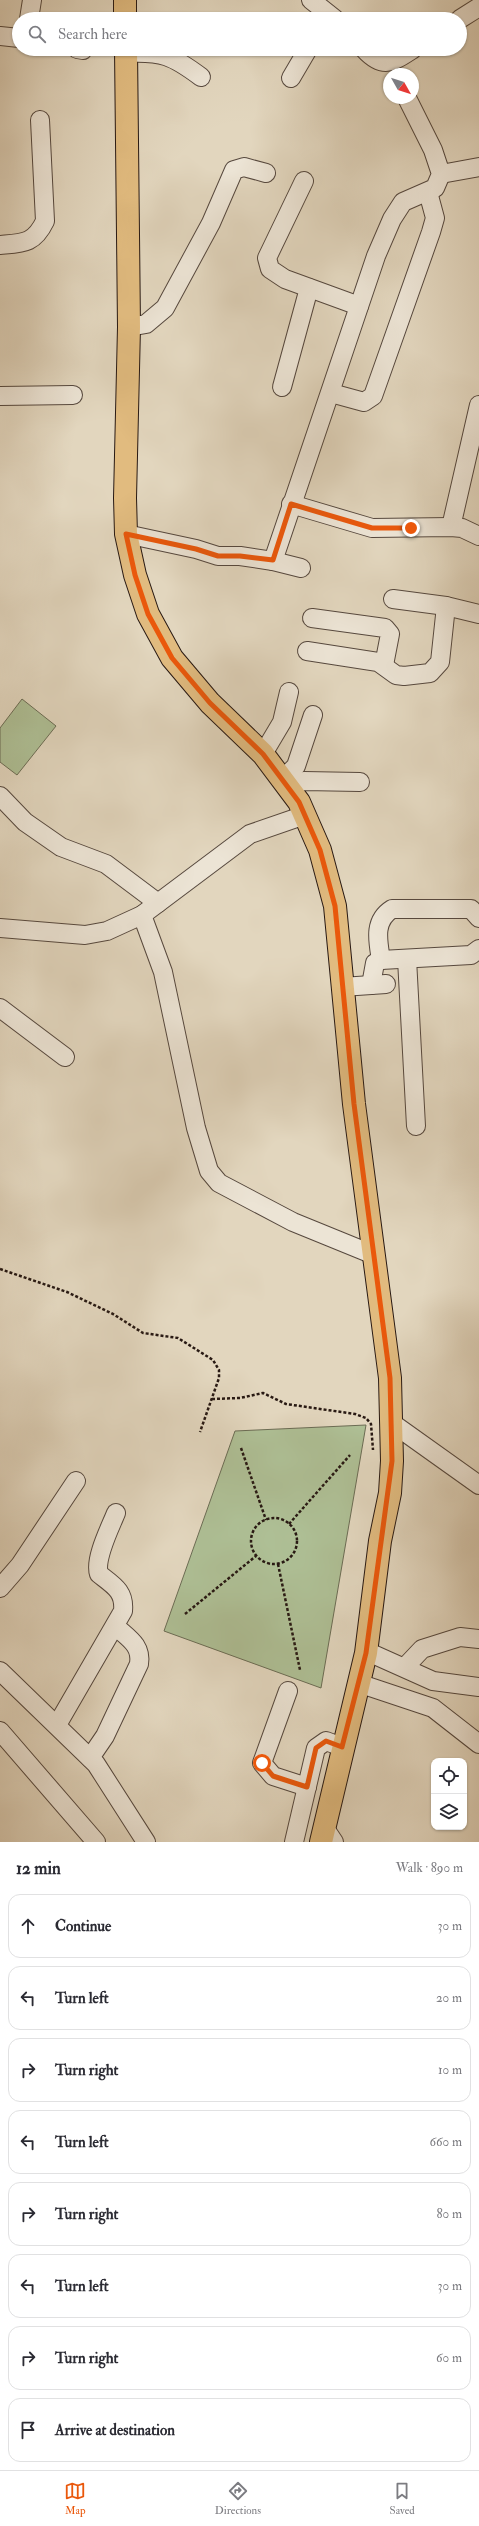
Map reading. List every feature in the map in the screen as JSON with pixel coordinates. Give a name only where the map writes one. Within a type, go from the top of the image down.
[{"type":"main road","points":[[125,0],[125,12]]},
{"type":"main road","points":[[126,56],[129,327],[125,498],[126,534],[135,575],[148,614],[172,658],[210,703],[263,754],[299,802],[320,850],[335,906],[354,1104],[389,1368],[392,1423],[390,1493],[380,1540],[366,1652],[342,1747],[326,1837]]},
{"type":"street","points":[[30,12],[32,0]]},
{"type":"street","points":[[311,0],[324,12]]},
{"type":"street","points":[[467,15],[479,7]]},
{"type":"street","points":[[0,36],[12,37]]},
{"type":"street","points":[[166,56],[187,66],[201,77]]},
{"type":"street","points":[[291,78],[304,56]]},
{"type":"street","points":[[372,56],[379,62],[392,68],[405,56]]},
{"type":"street","points":[[273,560],[291,504],[331,393],[376,256],[397,209],[412,196],[428,192],[435,188],[441,174],[433,150],[410,104]]},
{"type":"street","points":[[0,245],[27,243],[40,232],[44,222],[40,120]]},
{"type":"street","points":[[129,327],[146,324],[165,308],[211,223],[234,170],[244,167],[266,173]]},
{"type":"street","points":[[441,174],[479,167]]},
{"type":"street","points":[[304,182],[267,258],[270,269],[275,273],[309,288],[359,306]]},
{"type":"street","points":[[331,393],[364,402],[373,396],[431,232],[434,218],[428,192]]},
{"type":"street","points":[[282,387],[309,288]]},
{"type":"street","points":[[0,396],[73,395]]},
{"type":"street","points":[[451,527],[479,405]]},
{"type":"street","points":[[291,504],[372,528],[451,527],[462,528],[479,536]]},
{"type":"street","points":[[126,534],[196,549],[218,556],[240,556],[273,560],[300,568]]},
{"type":"street","points":[[393,599],[446,606],[479,614]]},
{"type":"street","points":[[307,651],[378,662],[396,675],[404,676],[430,673],[440,662],[446,606]]},
{"type":"street","points":[[312,618],[385,628],[390,634],[384,665]]},
{"type":"street","points":[[263,754],[282,722],[289,692]]},
{"type":"street","points":[[285,783],[296,766],[313,715]]},
{"type":"street","points":[[285,783],[304,781],[360,782]]},
{"type":"street","points":[[0,796],[25,822],[61,847],[106,864],[158,903]]},
{"type":"street","points":[[0,928],[85,935],[107,931],[142,915],[250,834],[305,815]]},
{"type":"street","points":[[381,960],[377,931],[382,919],[392,910],[471,909],[479,918]]},
{"type":"street","points":[[142,915],[163,972],[196,1128],[209,1171],[219,1183],[293,1222],[374,1255]]},
{"type":"street","points":[[342,987],[378,984],[375,964],[381,960],[471,955],[479,949]]},
{"type":"street","points":[[407,959],[416,1126]]},
{"type":"street","points":[[0,1008],[65,1057]]},
{"type":"street","points":[[392,1423],[479,1485]]},
{"type":"street","points":[[0,1588],[20,1566],[76,1481]]},
{"type":"street","points":[[57,1725],[123,1611],[123,1596],[119,1590],[99,1574],[98,1561],[116,1513]]},
{"type":"street","points":[[90,1758],[105,1736],[140,1659],[140,1654],[136,1644],[115,1626]]},
{"type":"street","points":[[405,1667],[422,1648],[460,1637],[479,1639]]},
{"type":"street","points":[[366,1652],[405,1667],[416,1675],[433,1680],[479,1688]]},
{"type":"street","points":[[0,1671],[96,1764],[146,1842]]},
{"type":"street","points":[[358,1683],[433,1708],[479,1744]]},
{"type":"street","points":[[288,1691],[262,1763],[273,1776],[307,1787]]},
{"type":"street","points":[[0,1731],[96,1842]]},
{"type":"street","points":[[294,1842],[316,1748],[326,1741],[342,1747]]},
{"type":"path","points":[[0,1269],[67,1292],[113,1314],[143,1334],[173,1336],[199,1349],[213,1360],[219,1370],[219,1378],[200,1432]]},
{"type":"path","points":[[212,1399],[240,1398],[263,1393],[286,1404],[361,1416],[371,1424],[373,1453]]},
{"type":"path","points":[[241,1448],[266,1520]]},
{"type":"path","points":[[290,1524],[350,1454]]},
{"type":"path","points":[[276,1518],[290,1524],[296,1535],[296,1548],[289,1559],[278,1564],[265,1563],[256,1556],[251,1547],[252,1532],[256,1526],[266,1520],[276,1518]]},
{"type":"path","points":[[186,1614],[256,1556]]},
{"type":"path","points":[[278,1564],[300,1670]]},
{"type":"green space","points":[[22,699],[56,726],[17,775],[0,762],[0,728]]},
{"type":"green space","points":[[366,1425],[321,1688],[164,1631],[235,1431]]},
{"type":"route","points":[[262,1763],[268,1773],[273,1776],[307,1787],[316,1748],[326,1741],[342,1747],[366,1653],[380,1540],[390,1493],[392,1423],[389,1368],[354,1104],[335,906],[320,850],[299,802],[263,754],[210,703],[172,658],[148,614],[135,575],[126,534],[196,549],[218,556],[240,556],[273,560],[291,504],[372,528],[411,528]]}]
